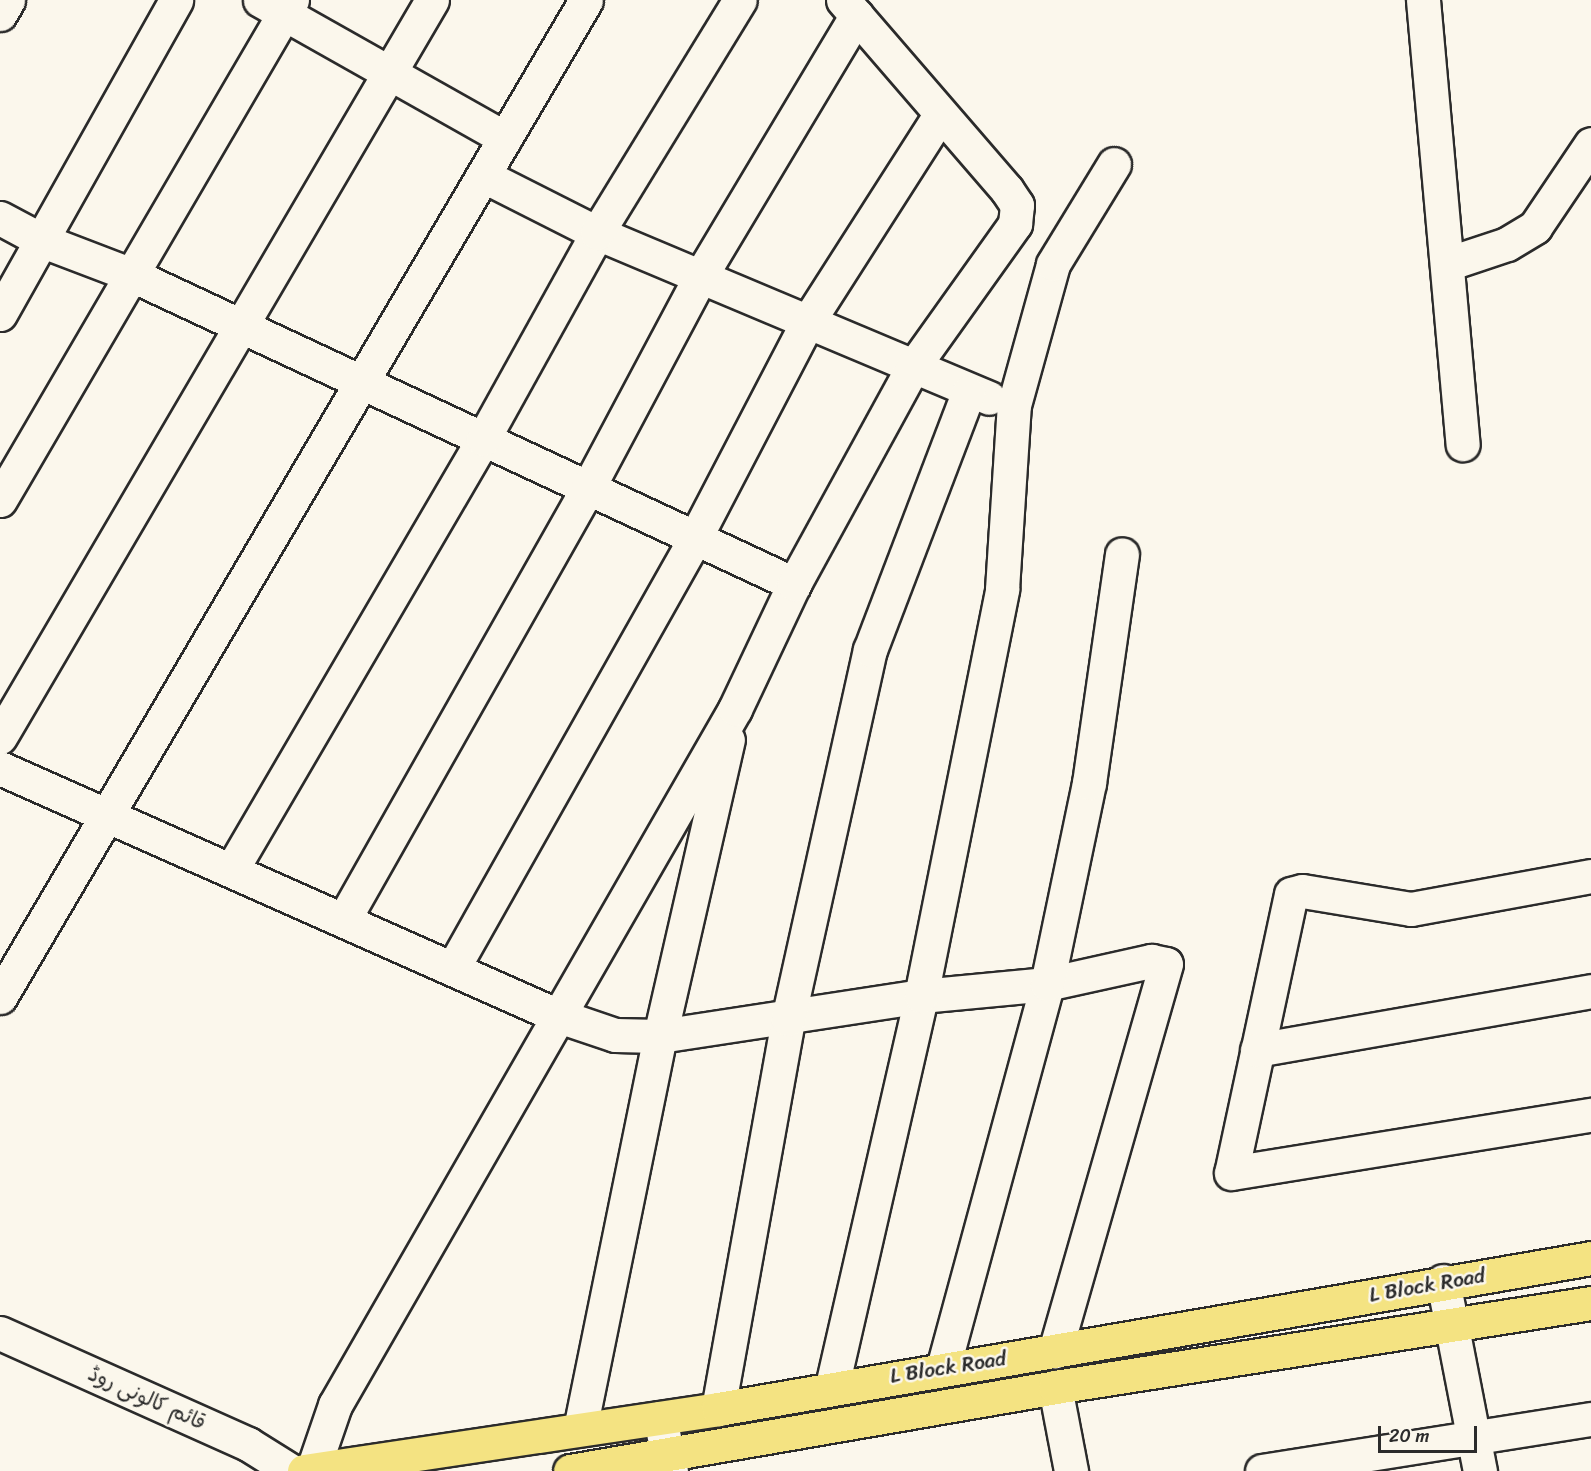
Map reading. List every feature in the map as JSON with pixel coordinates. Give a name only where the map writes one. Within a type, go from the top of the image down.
[{"type":"main road","name":"L Block Road","points":[[303,1470],[718,1409],[832,1386],[1054,1351],[1443,1281],[1591,1258]]},
{"type":"main road","name":"L Block Road","points":[[570,1471],[669,1462],[1055,1387],[1591,1303]]},
{"type":"street","points":[[0,14],[8,0]]},
{"type":"street","points":[[0,314],[43,241],[176,0]]},
{"type":"street","points":[[0,737],[432,0]]},
{"type":"street","points":[[0,997],[363,383],[586,0]]},
{"type":"street","points":[[232,869],[483,439],[597,233],[740,0]]},
{"type":"street","points":[[1423,0],[1463,444]]},
{"type":"street","points":[[0,500],[132,275],[279,4],[390,72],[505,138]]},
{"type":"street","points":[[303,1470],[334,1405],[556,1015],[735,709],[794,584],[913,367],[1016,224],[1017,205],[1007,190],[940,115],[850,7],[700,277],[588,488],[344,919]]},
{"type":"street","points":[[453,968],[695,538],[807,323],[940,115]]},
{"type":"street","points":[[1447,264],[1507,244],[1535,227],[1591,144]]},
{"type":"street","points":[[832,1386],[921,996],[1002,589],[1014,405],[1053,264],[1114,164]]},
{"type":"street","points":[[484,176],[597,233],[913,367],[968,393],[1014,405]]},
{"type":"street","points":[[0,218],[43,241],[132,275],[794,584]]},
{"type":"street","points":[[718,1409],[788,1019],[870,650],[968,393]]},
{"type":"street","points":[[943,1368],[1047,984],[1089,783],[1122,554]]},
{"type":"street","points":[[580,1429],[660,1036],[735,709]]},
{"type":"street","points":[[0,768],[232,869],[556,1015],[615,1035],[660,1036],[788,1019],[921,996],[1047,984],[1151,961],[1166,963],[1054,1351]]},
{"type":"street","points":[[1591,876],[1411,909],[1302,891],[1291,894],[1231,1173],[1591,1115]]},
{"type":"street","points":[[1257,1050],[1591,991]]},
{"type":"street","points":[[1443,1281],[1480,1471]]},
{"type":"street","name":"قائم کالونی روڈ","points":[[0,1333],[303,1470]]},
{"type":"street","points":[[1055,1387],[1071,1471]]},
{"type":"street","points":[[660,1418],[669,1462]]},
{"type":"street","points":[[1262,1471],[1591,1419]]}]
